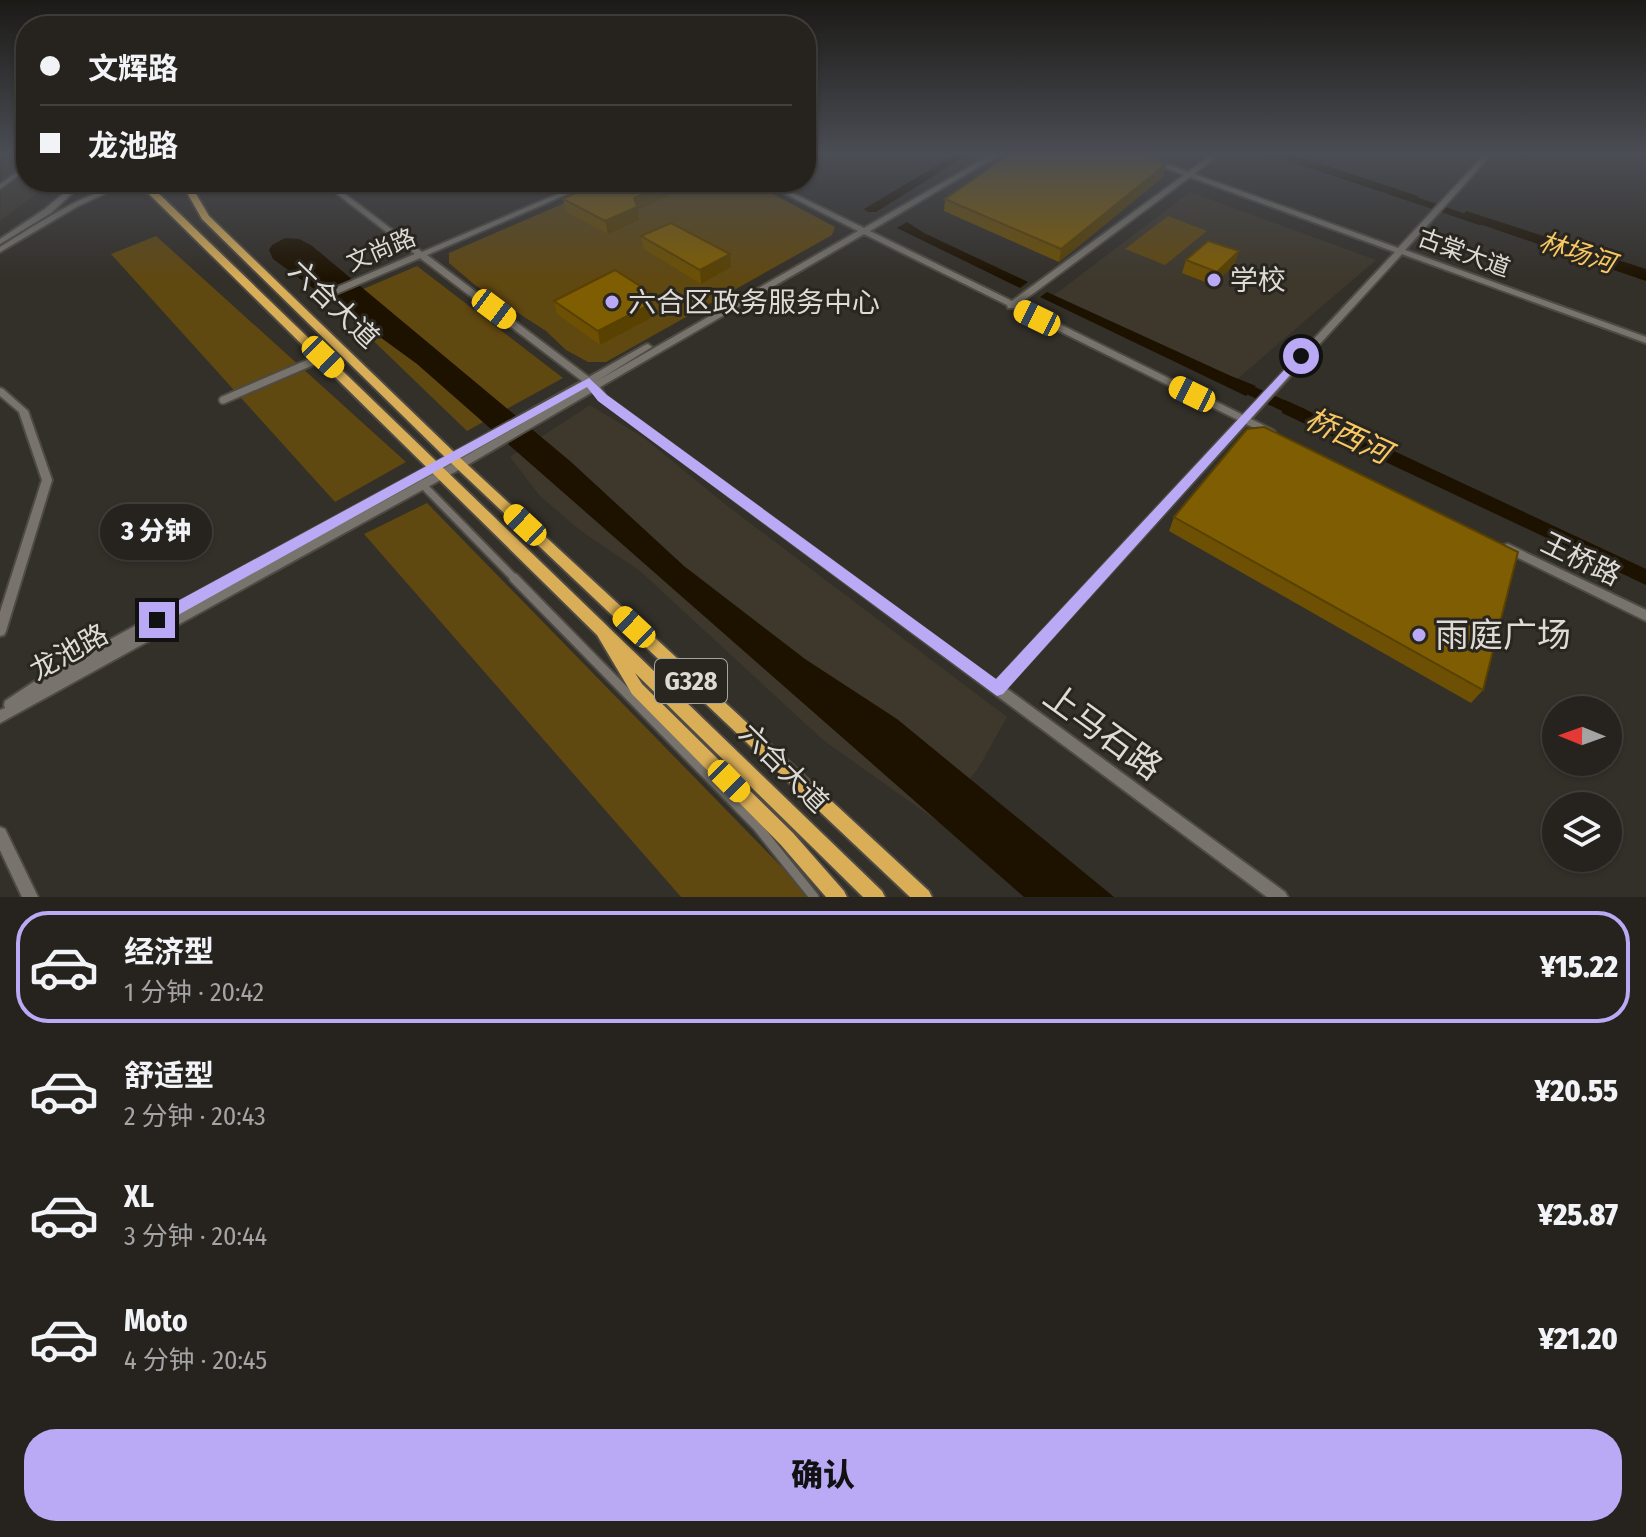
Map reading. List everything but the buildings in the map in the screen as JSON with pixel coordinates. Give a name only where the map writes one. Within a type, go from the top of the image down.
[{"type":"highway","name":"六合大道","points":[[156,196],[876,897]]},
{"type":"highway","name":"六合大道","points":[[193,196],[205,217],[456,461],[923,897]]},
{"type":"highway","points":[[596,621],[637,689],[769,821],[838,897]]},
{"type":"street","points":[[0,242],[48,211],[65,196]]},
{"type":"street","points":[[0,250],[92,196]]},
{"type":"street","name":"上马石路","points":[[343,196],[592,384],[603,398],[1280,897]]},
{"type":"street","name":"文尚路","points":[[319,298],[560,196]]},
{"type":"street","points":[[792,196],[1285,439]]},
{"type":"street","name":"龙池路","points":[[0,714],[45,681],[440,470],[916,196]]},
{"type":"street","name":"龙池路","points":[[858,230],[920,196]]},
{"type":"street","points":[[1011,306],[1158,196]]},
{"type":"street","name":"古棠大道","points":[[1255,196],[1646,338]]},
{"type":"street","points":[[997,689],[1449,196]]},
{"type":"street","points":[[223,400],[323,357]]},
{"type":"street","points":[[0,391],[23,411],[47,480],[0,631]]},
{"type":"street","name":"龙池路","points":[[0,714],[422,484],[440,470]]},
{"type":"street","points":[[422,484],[677,743],[786,860],[814,897]]},
{"type":"street","name":"王桥路","points":[[1493,541],[1646,616]]},
{"type":"street","points":[[769,821],[786,860]]},
{"type":"street","points":[[0,834],[30,897]]},
{"type":"shaded area","points":[[1,196],[33,196],[0,221]]},
{"type":"shaded area","points":[[581,196],[776,196],[835,227],[832,235],[606,362],[588,362],[566,350],[546,331],[475,285],[449,263],[449,253]]},
{"type":"shaded area","name":"学校","points":[[1185,196],[1201,196],[1376,260],[1236,380],[1049,299]]},
{"type":"shaded area","points":[[1168,216],[1207,231],[1165,265],[1125,249]]},
{"type":"shaded area","points":[[156,236],[406,462],[335,502],[111,254]]},
{"type":"shaded area","points":[[417,266],[563,378],[467,431],[333,302]]},
{"type":"shaded area","points":[[590,405],[644,438],[725,504],[1007,717],[979,767],[937,821],[823,740],[640,571],[581,531],[540,496],[510,457]]},
{"type":"shaded area","points":[[427,503],[811,897],[681,897],[364,534]]},
{"type":"water","points":[[1393,196],[1418,196],[1412,202]]},
{"type":"water","points":[[1466,211],[1646,269],[1646,281],[1462,218]]},
{"type":"water","points":[[907,222],[1028,282],[1020,288],[897,228]]},
{"type":"water","points":[[285,238],[299,239],[311,245],[570,461],[684,566],[805,659],[897,719],[1114,897],[1024,897],[417,364],[273,259],[269,250]]},
{"type":"water","points":[[1047,292],[1256,386],[1246,396],[1040,297]]},
{"type":"water","points":[[1285,400],[1646,569],[1646,585],[1282,413]]},
{"type":"waterway","points":[[872,210],[892,196]]},
{"type":"waterway","name":"林场河","points":[[1404,196],[1483,222]]},
{"type":"waterway","name":"桥西河","points":[[1232,382],[1302,414]]},
{"type":"place","name":"学校","points":[[1214,280]]},
{"type":"place","name":"六合区政务服务中心","points":[[612,302]]},
{"type":"place","name":"雨庭广场","points":[[1419,635]]},
{"type":"route","points":[[157,620],[589,381],[603,398],[997,689],[1301,356]]}]
